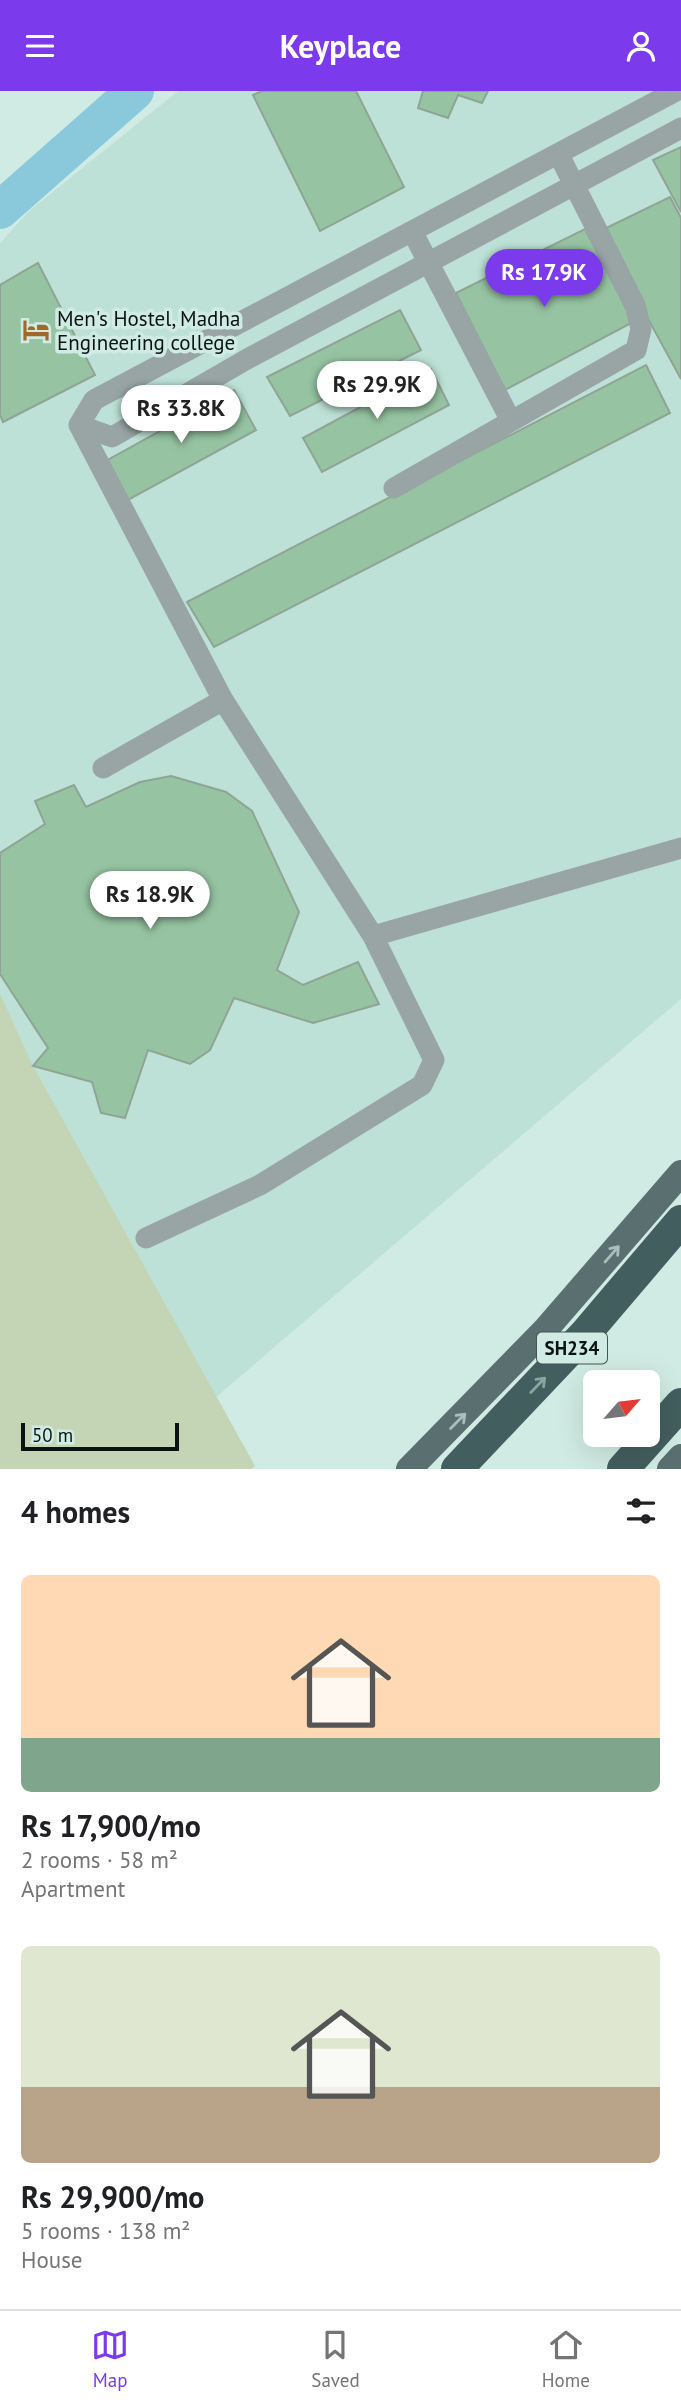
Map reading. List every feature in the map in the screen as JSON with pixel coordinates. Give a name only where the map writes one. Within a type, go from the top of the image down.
[{"type":"highway","name":"SH234","points":[[457,1469],[585,1334],[681,1221]]},
{"type":"highway","points":[[623,1469],[681,1404]]},
{"type":"main road","points":[[409,1469],[546,1329],[681,1173]]},
{"type":"main road","points":[[670,1469],[681,1457]]},
{"type":"lane","points":[[79,425],[94,400],[676,91]]},
{"type":"lane","points":[[79,425],[112,436],[249,358],[681,128]]},
{"type":"lane","points":[[394,488],[636,350],[641,329],[635,305],[559,155]]},
{"type":"lane","points":[[413,233],[511,421]]},
{"type":"lane","points":[[79,425],[223,700],[373,936],[434,1060],[422,1085],[260,1185],[146,1238]]},
{"type":"lane","points":[[103,768],[223,700]]},
{"type":"lane","points":[[373,936],[681,848]]},
{"type":"shaded area","points":[[178,91],[681,91],[681,999],[208,1404],[0,1077],[0,243],[29,211]]},
{"type":"shaded area","points":[[0,994],[33,1066],[255,1466],[251,1469],[0,1469]]},
{"type":"building","points":[[262,91],[356,91],[404,187],[320,231],[253,95]]},
{"type":"building","points":[[423,91],[488,91],[482,103],[458,95],[448,118],[418,108]]},
{"type":"building","points":[[681,147],[681,212],[653,160]]},
{"type":"building","points":[[670,197],[681,218],[681,379],[600,231]]},
{"type":"building","points":[[585,229],[633,322],[505,390],[456,293]]},
{"type":"building","name":"Men's Hostel, Madha Engineering college","points":[[38,263],[95,375],[3,422],[0,415],[0,285]]},
{"type":"building","points":[[400,310],[421,350],[290,416],[267,377]]},
{"type":"building","points":[[646,365],[670,413],[214,647],[187,602]]},
{"type":"building","points":[[431,369],[449,405],[322,472],[303,438]]},
{"type":"building","points":[[234,390],[256,430],[128,500],[106,461]]},
{"type":"building","points":[[171,776],[226,792],[252,811],[299,912],[277,970],[303,985],[358,962],[379,1004],[313,1023],[234,998],[210,1050],[190,1064],[148,1050],[125,1118],[101,1113],[92,1082],[33,1066],[48,1048],[0,974],[0,853],[45,824],[35,801],[74,785],[86,807],[140,782]]},
{"type":"waterway","points":[[0,210],[135,91]]},
{"type":"place","name":"Men's Hostel, Madha Engineering college","points":[[36,330]]}]
